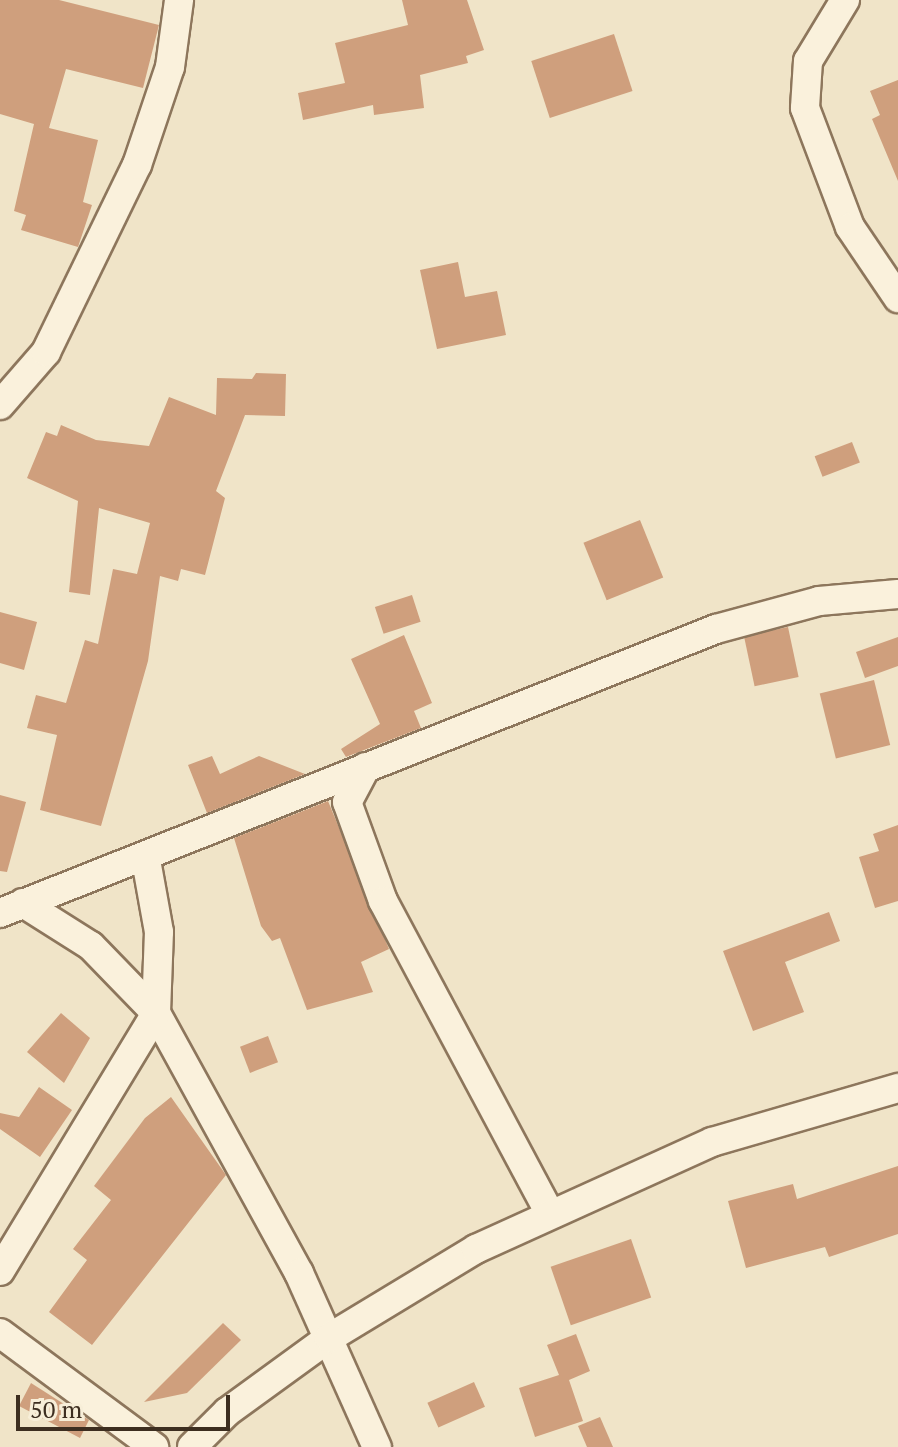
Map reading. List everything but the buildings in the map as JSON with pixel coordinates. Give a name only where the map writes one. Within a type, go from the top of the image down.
[{"type":"street","points":[[0,405],[46,352],[137,165],[170,67],[179,0]]},
{"type":"street","points":[[845,0],[808,61],[805,108],[850,227],[898,298]]},
{"type":"street","points":[[11,908],[146,860],[366,767],[716,629],[819,601],[898,594]]},
{"type":"street","points":[[366,767],[347,802],[383,901],[550,1214]]},
{"type":"street","points":[[0,1271],[156,1013],[159,932],[146,860]]},
{"type":"street","points":[[11,908],[91,946],[156,1013],[329,1338],[377,1447]]},
{"type":"street","points":[[192,1447],[227,1412],[329,1338],[476,1249],[712,1142],[898,1088]]},
{"type":"street","points":[[0,1333],[154,1447]]}]
